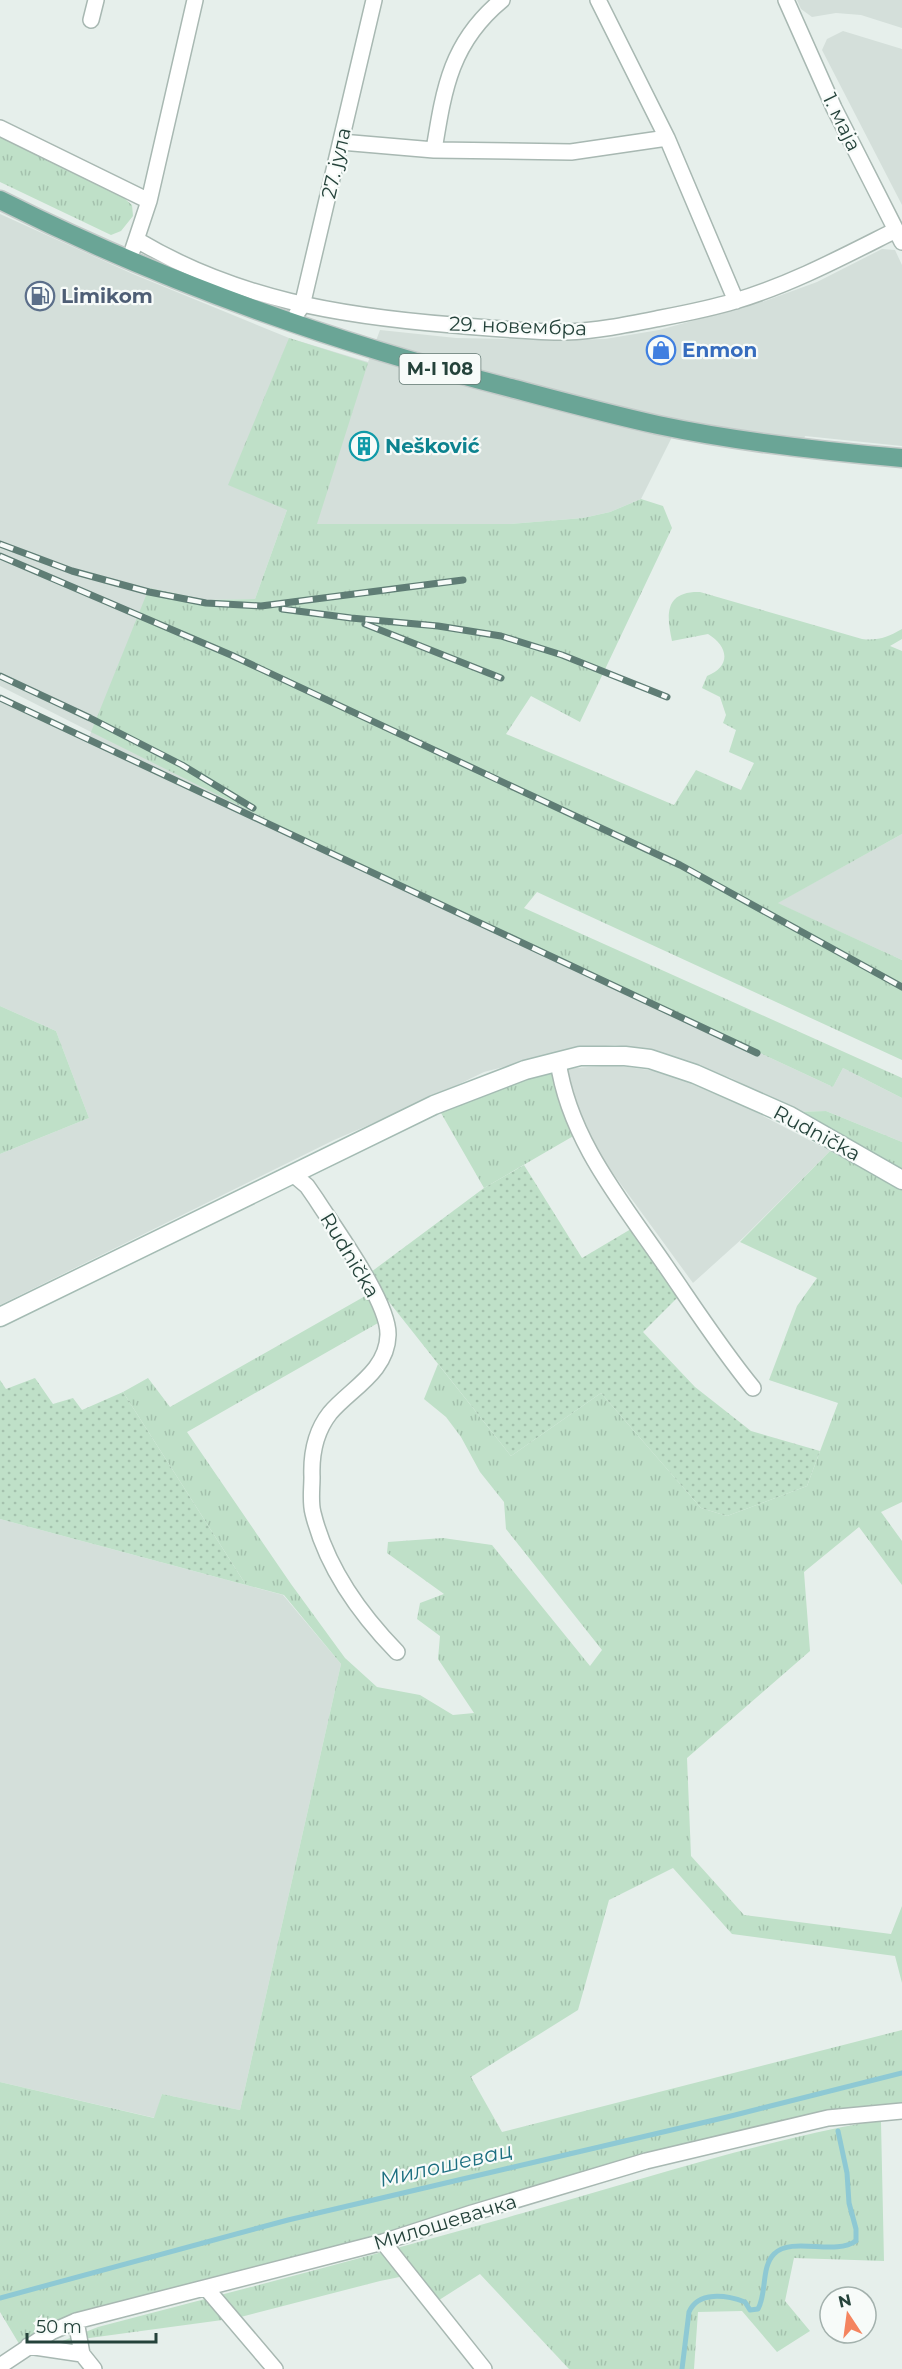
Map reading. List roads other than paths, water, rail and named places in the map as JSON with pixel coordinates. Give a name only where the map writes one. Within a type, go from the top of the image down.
[{"type":"main road","name":"M-I 108","points":[[0,200],[129,260],[291,324],[401,360],[657,424],[778,444],[902,458]]},
{"type":"street","points":[[91,20],[96,0]]},
{"type":"street","points":[[129,260],[149,201],[195,0]]},
{"type":"street","name":"27. јула","points":[[291,324],[302,306],[374,0]]},
{"type":"street","points":[[434,150],[440,113],[452,69],[466,38],[502,0]]},
{"type":"street","points":[[598,0],[667,138],[736,301]]},
{"type":"street","name":"1. маја","points":[[786,0],[834,108],[899,236]]},
{"type":"street","points":[[0,128],[149,201]]},
{"type":"street","points":[[341,142],[434,150],[571,152],[667,138]]},
{"type":"street","name":"29. новембра","points":[[137,240],[166,257],[223,282],[302,306],[342,314],[402,321],[567,332],[614,327],[736,301],[899,236]]},
{"type":"street","name":"Rudnička","points":[[0,1317],[434,1105],[525,1070],[558,1060],[597,1055],[625,1056],[664,1062],[789,1116],[902,1180]]},
{"type":"street","points":[[558,1060],[561,1084],[571,1114],[602,1174],[724,1352],[753,1388]]},
{"type":"street","name":"Rudnička","points":[[294,1175],[307,1186],[316,1199],[376,1293],[384,1316],[388,1335],[384,1351],[375,1370],[331,1411],[320,1426],[311,1454],[312,1511],[344,1586],[373,1628],[397,1652]]},
{"type":"street","name":"Милошевачка","points":[[0,2366],[51,2332],[76,2321],[383,2242],[472,2212],[646,2161],[828,2118],[902,2111]]},
{"type":"street","points":[[383,2242],[483,2369]]},
{"type":"street","points":[[206,2288],[275,2369]]},
{"type":"street","points":[[76,2321],[82,2354],[94,2369]]},
{"type":"street","points":[[28,2346],[82,2354]]},
{"type":"waterway","name":"Милошевац","points":[[0,2298],[288,2220],[727,2117],[902,2073]]},
{"type":"waterway","points":[[682,2369],[689,2312],[693,2305],[713,2296],[745,2302],[750,2310],[758,2309],[767,2266],[774,2254],[791,2246],[836,2247],[856,2241],[856,2229],[849,2203],[847,2173],[838,2131]]},
{"type":"railway","points":[[0,544],[72,571],[149,592],[206,603],[261,606],[463,580]]},
{"type":"railway","points":[[0,556],[231,655],[680,865],[902,987]]},
{"type":"railway","points":[[282,609],[438,626],[501,636],[562,655],[667,697]]},
{"type":"railway","points":[[365,624],[501,678]]},
{"type":"railway","points":[[0,676],[90,718],[182,765],[253,808]]},
{"type":"railway","points":[[0,698],[757,1053]]},
{"type":"place","name":"Limikom","points":[[40,296]]},
{"type":"place","name":"Enmon","points":[[661,350]]},
{"type":"place","name":"Nešković","points":[[364,446]]}]
